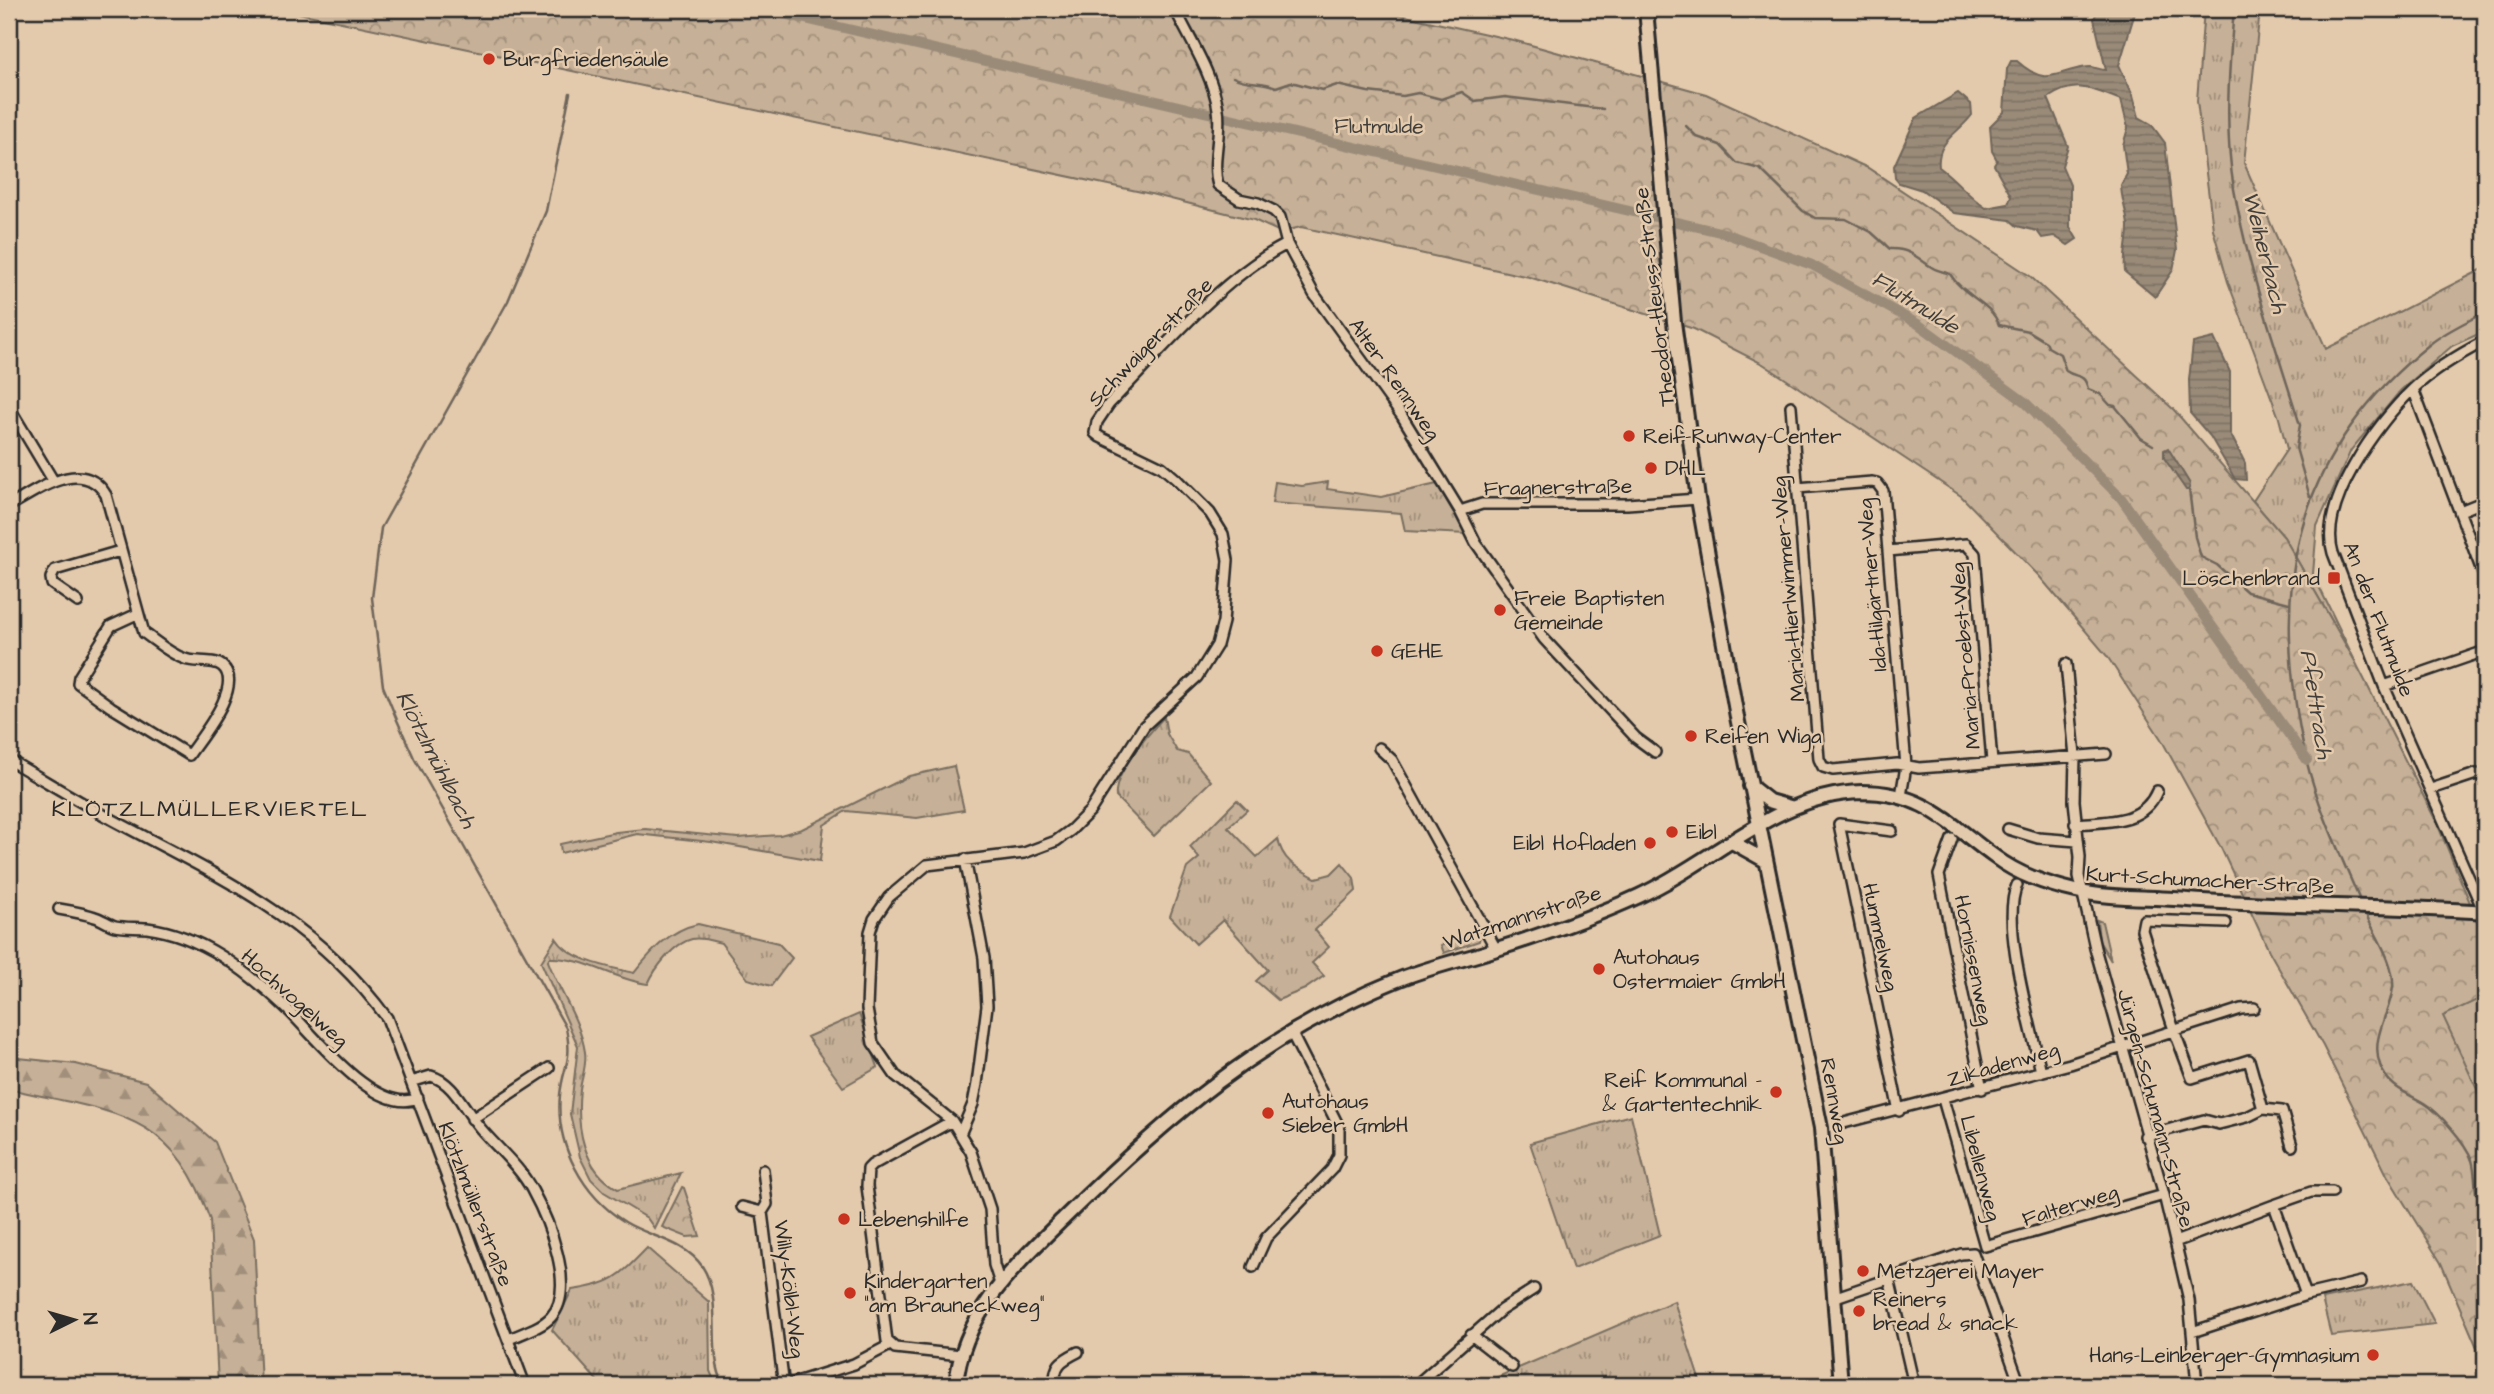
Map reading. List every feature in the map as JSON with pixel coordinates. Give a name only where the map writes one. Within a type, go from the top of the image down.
[{"type":"main road","name":"Theodor-Heuss-Straße","points":[[1646,9],[1674,322],[1698,499],[1758,827]]},
{"type":"main road","points":[[1750,785],[1769,801],[1790,807]]},
{"type":"main road","name":"Kurt-Schumacher-Straße","points":[[1758,827],[1790,807],[1837,794],[1901,796],[1946,817],[1995,857],[2025,875],[2082,893],[2235,904],[2485,912]]},
{"type":"main road","name":"Watzmannstraße","points":[[956,1385],[961,1355],[973,1324],[1000,1284],[1163,1123],[1227,1074],[1291,1032],[1397,980],[1584,920],[1637,898],[1670,882],[1758,827]]},
{"type":"main road","name":"Rennweg","points":[[1758,827],[1821,1128],[1841,1385]]},
{"type":"main road","points":[[1732,842],[1766,862]]},
{"type":"street","name":"Alter Rennweg","points":[[1175,9],[1215,94],[1220,133],[1215,176],[1218,185],[1239,199],[1258,203],[1274,211],[1283,224],[1287,244],[1314,294],[1402,416],[1460,510],[1476,542],[1544,639],[1636,738],[1655,752]]},
{"type":"street","name":"Schwaigerstraße","points":[[1000,1284],[994,1265],[986,1191],[961,1132],[952,1121],[895,1075],[879,1053],[870,1030],[867,971],[874,919],[889,897],[927,865],[1024,853],[1056,841],[1071,830],[1090,811],[1144,726],[1197,677],[1208,662],[1221,634],[1224,610],[1228,561],[1223,534],[1210,513],[1176,479],[1162,467],[1095,433],[1097,422],[1109,404],[1238,275],[1265,255],[1287,244]]},
{"type":"street","name":"An der Flutmulde","points":[[2485,341],[2447,362],[2413,389],[2355,467],[2334,507],[2329,530],[2333,553],[2384,686],[2485,912]]},
{"type":"street","points":[[2413,389],[2485,579]]},
{"type":"street","name":"Maria-Hierlwimmer-Weg","points":[[1791,406],[1819,759],[1823,767],[1833,770],[1906,766]]},
{"type":"street","points":[[9,407],[54,482]]},
{"type":"street","points":[[9,506],[54,482],[76,475],[92,479],[106,495],[137,614],[145,633],[183,659],[223,666],[229,694],[189,755],[111,707],[78,683],[111,626],[137,614]]},
{"type":"street","name":"Ida-Hilgärtner-Weg","points":[[1797,488],[1877,483],[1883,491],[1906,766],[1901,796]]},
{"type":"street","name":"Fragnerstraße","points":[[1460,510],[1482,504],[1627,504],[1698,499]]},
{"type":"street","points":[[2460,510],[2485,500]]},
{"type":"street","name":"Maria-Proebst-Weg","points":[[1888,551],[1966,544],[1975,554],[1992,762]]},
{"type":"street","points":[[78,602],[52,584],[51,578],[55,570],[120,551]]},
{"type":"street","points":[[2384,686],[2485,652]]},
{"type":"street","name":"Jürgen-Schumann-Straße","points":[[2066,664],[2075,756],[2075,824],[2082,893],[2145,1136],[2164,1195],[2189,1300],[2198,1385]]},
{"type":"street","points":[[1379,748],[1392,760],[1496,949]]},
{"type":"street","points":[[1906,766],[1919,768],[2106,754]]},
{"type":"street","name":"Klötzlmüllerstraße","points":[[9,760],[100,813],[242,889],[316,939],[355,977],[387,1018],[524,1385]]},
{"type":"street","points":[[2431,789],[2476,774],[2485,775]]},
{"type":"street","points":[[2075,824],[2129,819],[2146,810],[2157,791]]},
{"type":"street","name":"Hummelweg","points":[[1892,831],[1857,824],[1839,824],[1899,1111]]},
{"type":"street","points":[[2008,830],[2038,838],[2077,841]]},
{"type":"street","name":"Hornissenweg","points":[[1952,839],[1939,875],[1982,1089]]},
{"type":"street","points":[[961,1132],[978,1084],[987,1006],[985,966],[965,859]]},
{"type":"street","points":[[2017,885],[2012,895],[2010,921],[2041,1072]]},
{"type":"street","name":"Hochvogelweg","points":[[59,908],[112,925],[147,928],[174,935],[226,958],[287,1009],[354,1076],[388,1100],[408,1103],[418,1098]]},
{"type":"street","points":[[2227,923],[2144,920],[2143,930],[2192,1078],[2249,1060],[2263,1109]]},
{"type":"street","name":"Zikadenweg","points":[[1840,1124],[1982,1089],[2241,1009],[2253,1008]]},
{"type":"street","points":[[1254,1267],[1266,1238],[1332,1169],[1339,1155],[1339,1127],[1291,1032]]},
{"type":"street","points":[[472,1119],[549,1068]]},
{"type":"street","name":"Klötzlmüllerstraße","points":[[411,1082],[422,1077],[438,1077],[447,1084],[472,1119],[532,1190],[561,1270],[562,1292],[554,1315],[509,1339]]},
{"type":"street","name":"Libellenweg","points":[[1943,1099],[1985,1246]]},
{"type":"street","points":[[2145,1136],[2204,1120],[2219,1124],[2247,1117],[2263,1109],[2282,1111],[2292,1146]]},
{"type":"street","points":[[952,1121],[868,1169],[873,1234],[890,1345],[961,1355]]},
{"type":"street","points":[[742,1207],[762,1212],[767,1204],[763,1170]]},
{"type":"street","points":[[2175,1241],[2311,1192],[2332,1192]]},
{"type":"street","name":"Falterweg","points":[[1985,1246],[2164,1195]]},
{"type":"street","points":[[2274,1205],[2306,1295]]},
{"type":"street","name":"Willy-Kölbl-Weg","points":[[762,1212],[783,1379],[787,1385],[854,1364],[890,1345]]},
{"type":"street","points":[[1836,1297],[1973,1253],[2020,1385]]},
{"type":"street","points":[[1889,1278],[1914,1385]]},
{"type":"street","points":[[2193,1332],[2306,1295],[2361,1282]]},
{"type":"street","points":[[1416,1385],[1501,1310],[1534,1290]]},
{"type":"street","points":[[1471,1335],[1511,1367]]},
{"type":"street","points":[[1055,1385],[1055,1373],[1060,1361],[1077,1352]]},
{"type":"street","points":[[2184,1385],[2198,1385]]},
{"type":"green space","name":"Flutmulde","points":[[280,9],[1374,9],[1513,40],[1706,94],[1868,168],[2030,276],[2174,410],[2284,537],[2356,663],[2437,823],[2485,939],[2485,1366],[2441,1263],[2387,1175],[2323,1046],[2269,951],[2221,848],[2161,739],[2107,656],[2039,576],[1961,496],[1763,364],[1694,329],[1529,277],[1301,227],[1280,232],[1254,220],[1151,194]]},
{"type":"green space","points":[[2204,9],[2260,9],[2244,163],[2326,349],[2485,268],[2485,331],[2452,346],[2401,390],[2351,450],[2317,526],[2313,574],[2356,663],[2284,537],[2253,501],[2287,449],[2279,418],[2228,282],[2213,229],[2197,101]]},
{"type":"green space","points":[[1275,482],[1302,486],[1328,482],[1327,489],[1381,497],[1437,484],[1466,534],[1405,531],[1401,513],[1272,503]]},
{"type":"green space","points":[[1164,717],[1167,734],[1177,751],[1188,754],[1211,781],[1154,836],[1116,797],[1120,777],[1126,766]]},
{"type":"green space","points":[[954,766],[964,810],[917,818],[846,811],[824,825],[820,861],[711,842],[637,834],[561,853],[560,844],[645,829],[738,838],[780,835],[802,829],[909,776]]},
{"type":"green space","points":[[1237,800],[1247,810],[1228,827],[1257,857],[1278,839],[1287,858],[1316,878],[1331,874],[1342,863],[1354,878],[1356,891],[1315,930],[1329,947],[1312,963],[1324,976],[1305,989],[1278,1000],[1256,981],[1268,970],[1223,920],[1196,944],[1170,916],[1187,868],[1199,858],[1190,847]]},
{"type":"green space","points":[[2097,920],[2102,922],[2111,961],[2099,941]]},
{"type":"green space","points":[[698,924],[778,943],[792,958],[771,986],[748,979],[721,943],[703,939],[692,939],[679,945],[660,964],[648,984],[561,958],[549,958],[548,961],[574,1017],[585,1052],[579,1118],[584,1146],[597,1171],[618,1189],[681,1173],[654,1228],[647,1218],[604,1192],[591,1179],[580,1157],[570,1114],[578,1046],[541,962],[556,938],[562,946],[580,958],[634,973],[670,936]]},
{"type":"green space","points":[[1481,930],[1479,941],[1444,953],[1441,945]]},
{"type":"green space","points":[[2479,999],[2485,1012],[2485,1098],[2482,1100],[2443,1016]]},
{"type":"green space","points":[[859,1014],[878,1067],[843,1087],[807,1037]]},
{"type":"green space","points":[[9,1057],[76,1064],[146,1082],[215,1142],[254,1239],[261,1385],[218,1385],[210,1220],[195,1183],[177,1156],[157,1136],[133,1121],[107,1111],[9,1089]]},
{"type":"green space","points":[[1631,1115],[1660,1235],[1573,1269],[1530,1143]]},
{"type":"green space","points":[[682,1187],[700,1236],[687,1237],[662,1227]]},
{"type":"green space","points":[[647,1248],[709,1302],[710,1371],[716,1385],[601,1385],[552,1330],[572,1290],[614,1278]]},
{"type":"green space","points":[[2413,1281],[2435,1324],[2331,1336],[2322,1299]]},
{"type":"green space","points":[[1674,1301],[1701,1385],[1479,1385]]},
{"type":"shaded area","points":[[2098,9],[2131,9],[2135,13],[2119,65],[2133,95],[2139,117],[2151,124],[2165,143],[2177,250],[2173,270],[2155,297],[2125,272],[2128,226],[2121,185],[2127,174],[2123,145],[2128,128],[2121,100],[2076,87],[2048,98],[2068,146],[2062,166],[2070,185],[2070,227],[2077,239],[2068,245],[2054,236],[2042,238],[2037,231],[2017,226],[2010,220],[1954,213],[1922,190],[1899,183],[1895,178],[1894,166],[1916,118],[1958,93],[1971,104],[1972,115],[1944,144],[1939,167],[1986,208],[2008,204],[2011,196],[1994,165],[1997,160],[1992,151],[1990,126],[2004,112],[2007,69],[2011,61],[2017,61],[2028,70],[2045,76],[2090,67],[2106,70],[2094,19]]},
{"type":"shaded area","points":[[2214,338],[2230,372],[2230,433],[2245,463],[2246,480],[2235,479],[2210,436],[2190,413],[2189,380],[2193,343]]},
{"type":"shaded area","points":[[2168,448],[2190,484],[2189,490],[2186,490],[2164,458],[2164,450]]},
{"type":"waterway","name":"Flutmulde","points":[[762,9],[1724,233],[1812,265],[1918,324],[2025,402],[2121,498],[2307,760]]},
{"type":"waterway","name":"Weiherbach","points":[[2234,9],[2228,122],[2234,189],[2255,279],[2300,425],[2296,448],[2310,497]]},
{"type":"waterway","points":[[1233,77],[1276,87],[1291,82],[1322,90],[1337,85],[1403,96],[1418,93],[1441,99],[1462,92],[1475,101],[1505,97],[1603,109]]},
{"type":"waterway","name":"Klötzlmühlbach","points":[[570,93],[546,211],[508,301],[381,528],[372,598],[383,686],[414,758],[566,1028],[568,1057],[561,1085],[560,1114],[562,1132],[575,1168],[596,1198],[610,1211],[625,1222],[676,1245],[702,1266],[712,1294],[716,1357],[724,1385]]},
{"type":"waterway","points":[[1686,126],[1697,137],[1720,145],[1737,163],[1760,169],[1803,211],[1815,218],[1846,219],[1871,232],[1890,249],[1908,252],[1935,269],[1950,274],[1962,288],[1990,310],[1999,325],[2028,331],[2046,342],[2048,347],[2060,354],[2066,371],[2082,378],[2088,389],[2100,394],[2110,405],[2115,406],[2141,438],[2153,445]]},
{"type":"waterway","name":"Pfettrach","points":[[2361,903],[2317,796],[2306,759],[2295,697],[2290,639],[2292,583],[2301,530],[2319,480],[2346,433],[2383,387],[2436,339],[2485,312]]},
{"type":"waterway","points":[[2189,489],[2195,537],[2201,557],[2217,565],[2247,592],[2289,603]]},
{"type":"waterway","name":"Pfettrach","points":[[2365,912],[2387,958],[2393,978],[2391,997],[2377,1045],[2380,1065],[2392,1084],[2430,1107],[2458,1137],[2472,1160],[2476,1193],[2485,1200]]},
{"type":"place","name":"Burgfriedensäule","points":[[489,59]]},
{"type":"place","name":"Reif-Runway-Center","points":[[1629,436]]},
{"type":"place","name":"DHL","points":[[1651,468]]},
{"type":"place","name":"Löschenbrand","points":[[2334,578]]},
{"type":"place","name":"Freie Baptisten Gemeinde","points":[[1500,610]]},
{"type":"place","name":"GEHE","points":[[1377,651]]},
{"type":"place","name":"Reifen Wiga","points":[[1691,736]]},
{"type":"place","name":"Eibl","points":[[1672,832]]},
{"type":"place","name":"Eibl Hofladen","points":[[1650,843]]},
{"type":"place","name":"Autohaus Ostermaier GmbH","points":[[1599,969]]},
{"type":"place","name":"Reif Kommunal - & Gartentechnik","points":[[1776,1092]]},
{"type":"place","name":"Autohaus Sieber GmbH","points":[[1268,1113]]},
{"type":"place","name":"Lebenshilfe","points":[[844,1219]]},
{"type":"place","name":"Metzgerei Mayer","points":[[1863,1271]]},
{"type":"place","name":"Kindergarten \"am Brauneckweg\"","points":[[850,1293]]},
{"type":"place","name":"Reiners bread & snack","points":[[1859,1311]]},
{"type":"place","name":"Hans-Leinberger-Gymnasium","points":[[2373,1355]]},
{"type":"district","name":"KLÖTZLMÜLLERVIERTEL","points":[[210,808]]}]
